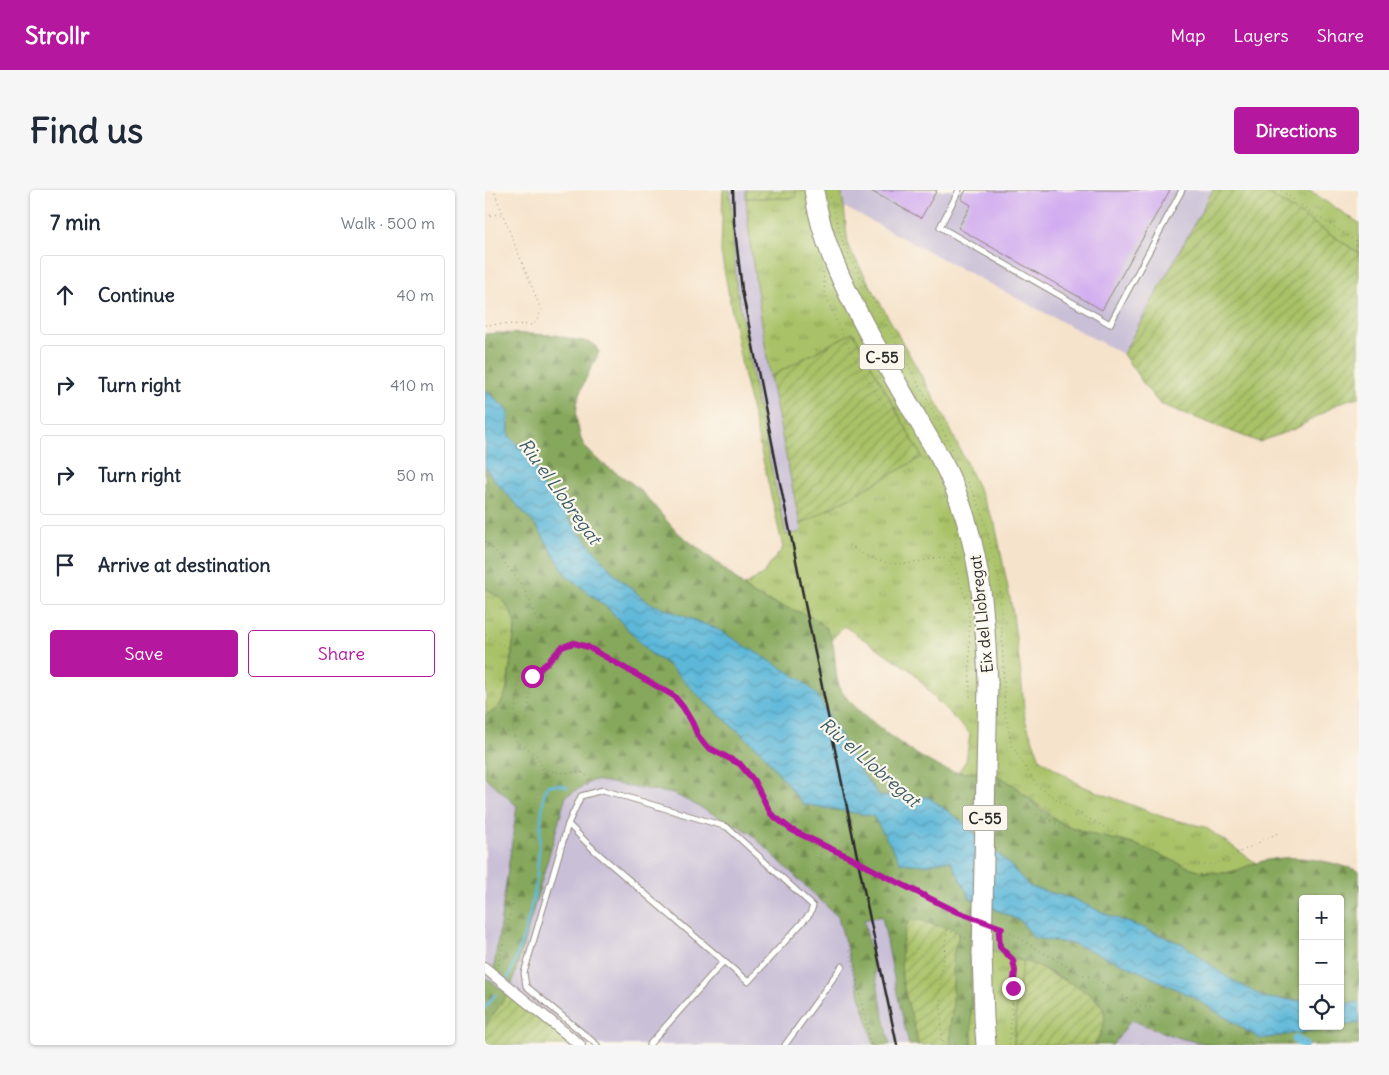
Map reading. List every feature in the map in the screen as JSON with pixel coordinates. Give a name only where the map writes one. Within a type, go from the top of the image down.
[{"type":"highway","name":"Eix del Llobregat","points":[[822,192],[826,242],[853,304],[948,472],[966,517],[977,559],[986,639],[988,684],[986,1045]]},
{"type":"street","points":[[485,968],[556,1018],[580,1045]]},
{"type":"lane","points":[[959,190],[940,227],[1110,324],[1181,190]]},
{"type":"lane","points":[[568,824],[594,850],[748,982],[810,914],[813,906],[727,827],[603,790],[581,796],[568,824],[524,973],[526,986],[556,1018],[597,1045]]},
{"type":"lane","points":[[649,1045],[723,961]]},
{"type":"lane","points":[[785,1045],[842,966]]},
{"type":"path","points":[[485,325],[534,324],[541,310],[494,190]]},
{"type":"path","points":[[1281,190],[1306,209],[1359,243]]},
{"type":"path","points":[[822,192],[844,246],[954,453]]},
{"type":"path","points":[[485,216],[502,214]]},
{"type":"path","points":[[823,273],[825,292],[836,322],[850,350],[883,404],[898,415]]},
{"type":"path","points":[[966,478],[981,512],[1000,584],[1005,713],[1012,746],[1038,787],[1082,815],[1176,865],[1214,865],[1278,833]]},
{"type":"path","points":[[950,562],[955,554],[956,535]]},
{"type":"path","points":[[485,541],[520,582],[531,604],[538,625],[527,721],[520,728],[510,732],[485,726]]},
{"type":"path","points":[[849,545],[863,555],[892,565],[910,564],[941,557],[950,562],[957,574],[969,608],[969,700]]},
{"type":"path","points":[[485,635],[511,650],[521,663],[514,736],[517,742],[537,756],[542,767],[542,776],[496,976]]},
{"type":"path","points":[[532,676],[562,647],[574,643],[588,647],[674,696],[683,707],[698,736],[707,747],[740,764],[754,781],[771,814],[792,830],[969,917]]},
{"type":"path","points":[[535,654],[552,658]]},
{"type":"path","points":[[542,767],[555,773],[585,773],[589,780],[581,796]]},
{"type":"path","points":[[771,814],[771,820],[793,848],[817,870]]},
{"type":"path","points":[[1037,814],[1101,844],[1139,858],[1156,854]]},
{"type":"path","points":[[821,844],[817,870],[822,896],[841,912],[871,1045]]},
{"type":"path","points":[[993,926],[1012,933],[1080,974],[1095,978],[1138,1005],[1192,1018],[1255,1042],[1307,1041],[1324,1045]]},
{"type":"path","points":[[1002,928],[999,933],[1000,947],[1013,960],[1015,971],[1009,1045]]},
{"type":"path","points":[[946,1045],[946,1043],[940,1041],[942,1037],[940,985],[947,930],[968,939]]},
{"type":"path","points":[[988,948],[1000,947]]},
{"type":"shaded area","points":[[730,190],[746,190],[750,244],[770,377],[801,532],[786,536],[755,392],[736,281]]},
{"type":"shaded area","points":[[841,190],[1213,190],[1123,354],[844,207]]},
{"type":"shaded area","points":[[485,777],[517,806],[494,968],[512,984],[566,796],[593,780],[674,794],[749,832],[838,917],[874,1045],[573,1045],[485,977]]},
{"type":"shaded area","points":[[882,916],[909,1045],[890,1045],[864,920]]},
{"type":"shaded area","points":[[1131,1020],[1179,1038],[1212,1045],[1113,1045]]},
{"type":"green space","points":[[723,190],[730,190],[736,281],[755,392],[786,535],[801,532],[800,525],[922,457],[853,332],[770,377],[750,244],[746,198],[795,198],[796,190],[841,190],[848,246],[944,416],[995,524],[1012,608],[1025,720],[1040,759],[1082,786],[1166,818],[1205,827],[1256,863],[1240,870],[1225,873],[1189,868],[1142,847],[1093,835],[1061,823],[1014,786],[998,776],[958,772],[966,761],[970,734],[939,703],[913,672],[844,626],[832,639],[821,623],[813,618],[760,598],[744,586],[761,576],[783,548],[742,367],[721,252]]},
{"type":"green space","points":[[746,190],[796,190],[796,198],[746,198]]},
{"type":"green space","points":[[1213,190],[1263,190],[1359,253],[1359,397],[1343,401],[1297,428],[1259,442],[1160,404],[1123,354]]},
{"type":"green space","points":[[1263,190],[1308,190],[1359,223],[1359,253]]},
{"type":"green space","points":[[853,332],[922,457],[800,525],[770,377]]},
{"type":"green space","points":[[485,334],[556,335],[594,344],[599,352],[581,390],[577,409],[579,434],[586,448],[598,460],[634,485],[676,531],[754,595],[807,615],[821,623],[832,639],[837,678],[845,696],[865,716],[926,760],[951,771],[987,773],[998,776],[1015,786],[1061,823],[1089,833],[1142,847],[1180,864],[1200,870],[1226,873],[1269,860],[1295,858],[1321,861],[1359,871],[1359,1002],[1344,1004],[1344,895],[1299,895],[1299,1001],[1265,998],[1227,977],[1184,945],[1108,915],[1074,899],[1030,887],[1007,862],[961,821],[928,797],[880,796],[858,768],[717,629],[647,602],[614,574],[542,485],[533,461],[509,436],[508,411],[485,389]]},
{"type":"green space","points":[[485,467],[496,482],[538,528],[566,575],[610,610],[650,653],[667,664],[705,702],[761,751],[803,804],[874,816],[901,863],[925,865],[950,859],[970,898],[1021,921],[1034,938],[1074,944],[1128,966],[1191,996],[1260,1039],[1316,1030],[1344,1030],[1344,1025],[1359,1023],[1359,1045],[1212,1045],[1179,1038],[1131,1020],[1113,1045],[1094,1045],[1101,1033],[1104,1011],[1100,1003],[1067,981],[1038,966],[976,946],[970,947],[972,1045],[951,1045],[953,954],[958,937],[951,928],[911,920],[906,928],[903,940],[902,975],[918,1045],[909,1045],[882,916],[864,920],[890,1045],[874,1045],[838,917],[749,832],[674,794],[594,780],[566,796],[512,984],[494,968],[517,806],[485,777],[485,715],[497,708],[502,702],[507,689],[515,629],[512,614],[506,604],[485,588]]},
{"type":"green space","points":[[485,588],[506,604],[512,614],[515,629],[507,689],[502,702],[497,708],[486,715]]},
{"type":"green space","points":[[911,920],[920,920],[933,925],[951,928],[958,933],[953,954],[951,1045],[918,1045],[901,968],[905,928]]},
{"type":"green space","points":[[976,946],[1023,961],[1017,999],[1014,1045],[972,1045],[970,947]]},
{"type":"green space","points":[[1023,961],[1040,967],[1082,989],[1096,1000],[1105,1016],[1102,1029],[1094,1045],[1014,1045],[1017,999]]},
{"type":"green space","points":[[485,977],[508,994],[485,1026]]},
{"type":"green space","points":[[508,994],[573,1045],[485,1045],[485,1026]]},
{"type":"water","points":[[485,389],[508,411],[509,436],[533,461],[542,485],[614,574],[647,602],[717,629],[802,680],[817,695],[858,768],[879,796],[928,797],[961,821],[1007,862],[1030,887],[1074,899],[1108,915],[1184,945],[1227,977],[1265,998],[1299,1001],[1299,1030],[1316,1030],[1260,1039],[1191,996],[1128,966],[1074,944],[1034,938],[1021,921],[970,898],[950,860],[925,865],[901,863],[873,816],[803,804],[761,751],[705,702],[667,664],[650,653],[610,610],[566,575],[538,528],[496,482],[485,467]]},
{"type":"water","points":[[1359,1002],[1359,1023],[1344,1025],[1344,1004]]},
{"type":"building","points":[[869,190],[937,190],[921,218]]},
{"type":"building","points":[[966,190],[1170,190],[1102,310],[958,228],[971,205],[961,199]]},
{"type":"waterway","points":[[508,978],[532,906],[545,790],[548,785],[567,787]]},
{"type":"waterway","points":[[485,1008],[495,995]]},
{"type":"waterway","points":[[1296,1040],[1304,1045]]},
{"type":"railway","points":[[733,190],[734,222],[742,290],[780,483],[897,1045]]},
{"type":"route","points":[[532,676],[562,647],[574,643],[588,647],[674,696],[683,707],[698,736],[707,747],[740,764],[754,781],[771,814],[792,830],[955,911],[1002,928],[999,933],[1000,947],[1013,960],[1015,971],[1013,988]]},
{"type":"water label","name":"Riu el Llobregat","points":[[560,491]]},
{"type":"water label","name":"Riu el Llobregat","points":[[870,762]]}]
